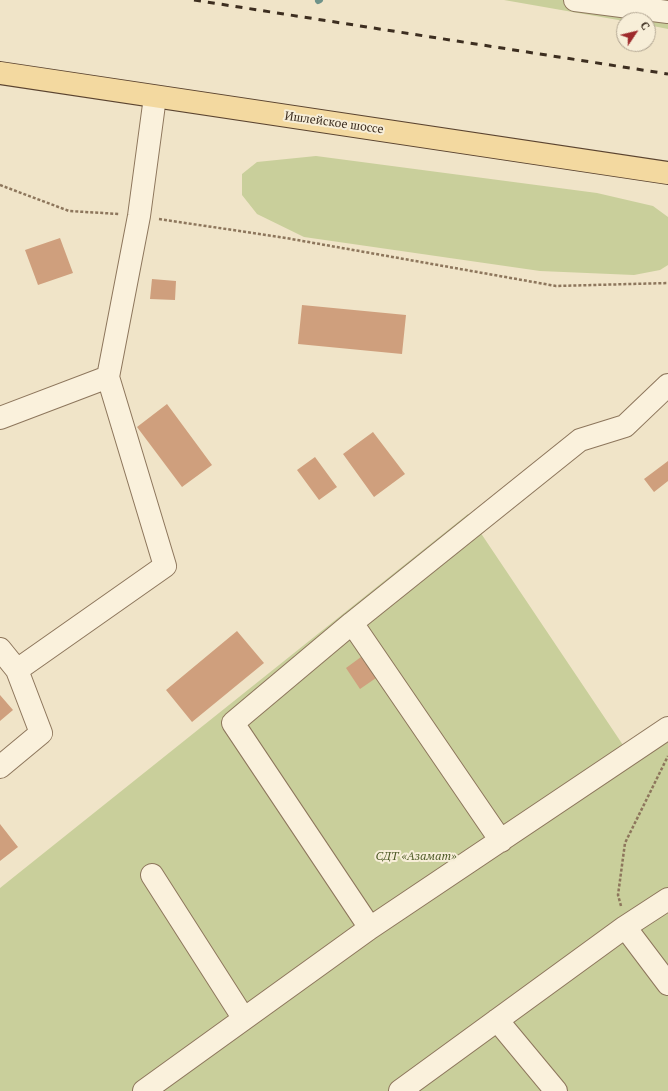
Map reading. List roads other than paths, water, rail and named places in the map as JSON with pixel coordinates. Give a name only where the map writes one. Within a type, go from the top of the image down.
[{"type":"main road","name":"Ишлейское шоссе","points":[[0,73],[668,173]]},
{"type":"street","points":[[575,0],[668,12]]},
{"type":"street","points":[[17,670],[165,566],[108,377],[139,216],[155,97]]},
{"type":"street","points":[[0,418],[108,377]]},
{"type":"street","points":[[370,928],[233,723],[352,622],[580,440],[625,426],[668,385]]},
{"type":"street","points":[[352,622],[501,841]]},
{"type":"street","points":[[0,649],[17,670],[42,733],[0,767]]},
{"type":"street","points":[[144,1091],[370,928],[668,728]]},
{"type":"street","points":[[152,875],[244,1019]]},
{"type":"street","points":[[400,1091],[625,927],[668,899]]},
{"type":"street","points":[[625,927],[668,984]]},
{"type":"street","points":[[497,1020],[556,1091]]},
{"type":"railway","points":[[194,0],[668,74]]},
{"type":"park label","name":"СДТ «Азамат»","points":[[416,857]]}]
